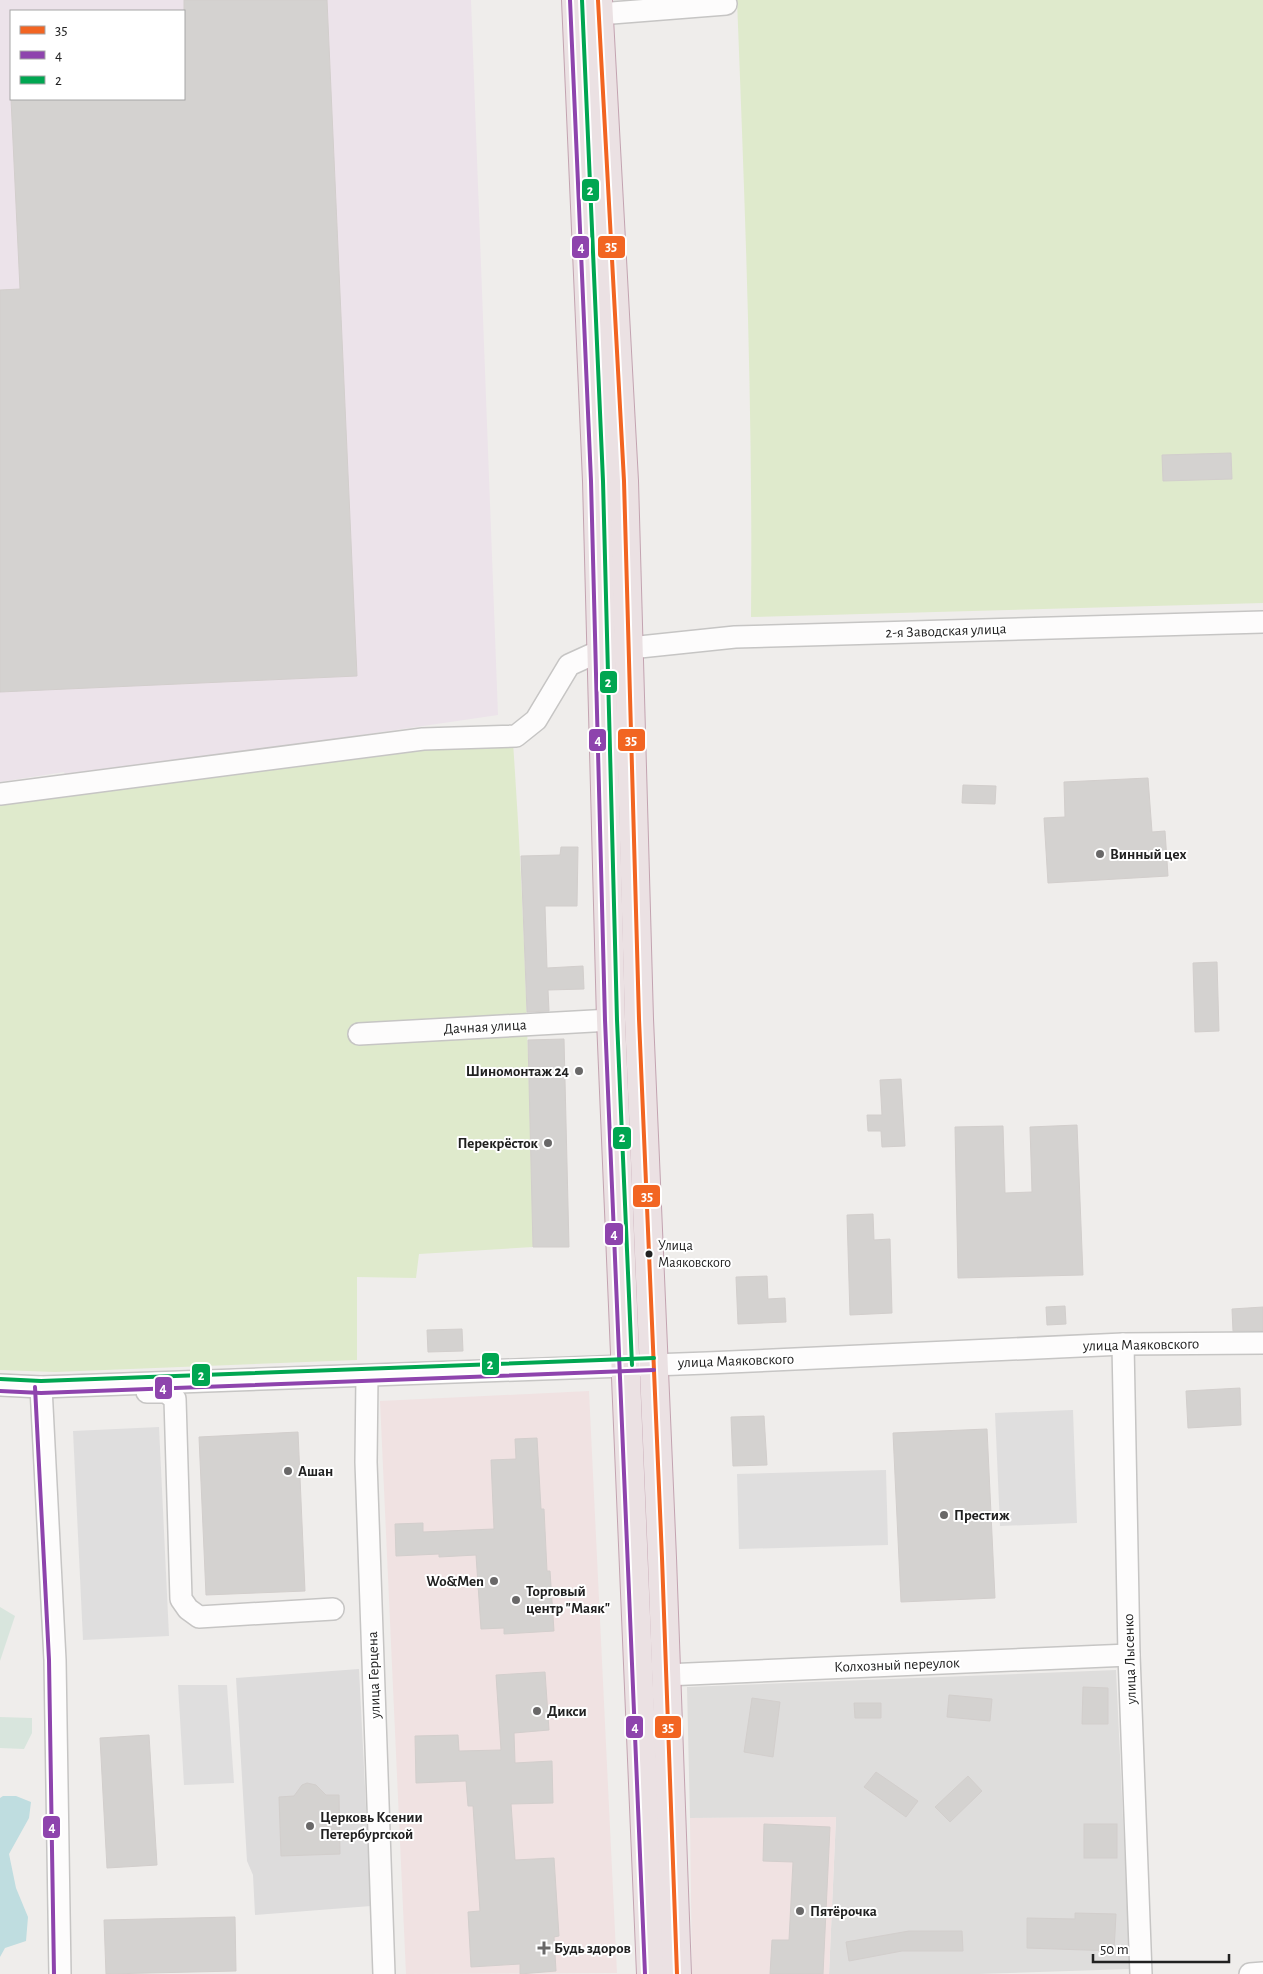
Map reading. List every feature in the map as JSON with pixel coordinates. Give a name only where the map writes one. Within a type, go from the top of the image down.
[{"type":"highway","points":[[576,0],[596,462],[611,1020],[651,1974]]},
{"type":"highway","points":[[598,7],[624,481],[639,1019],[677,1974]]},
{"type":"street","points":[[598,7],[726,4]]},
{"type":"street","name":"2-я Заводская улица","points":[[0,794],[423,739],[516,736],[536,720],[569,665],[591,654],[630,648],[735,638],[1263,622]]},
{"type":"street","name":"Дачная улица","points":[[359,1034],[611,1020]]},
{"type":"street","name":"улица Маяковского","points":[[0,1385],[41,1387],[367,1376],[1123,1344],[1263,1344]]},
{"type":"street","name":"улица Лысенко","points":[[1123,1344],[1129,1655],[1141,1974]]},
{"type":"street","name":"улица Герцена","points":[[367,1376],[366,1462],[384,1974]]},
{"type":"street","points":[[70,1386],[96,1394],[166,1392],[175,1399],[181,1600],[188,1609],[199,1617],[333,1609]]},
{"type":"street","points":[[41,1387],[55,1660],[60,1974]]},
{"type":"street","name":"Колхозный переулок","points":[[665,1675],[1129,1655]]},
{"type":"street","points":[[1250,1974],[1263,1973]]},
{"type":"shaded area","points":[[0,0],[471,0],[498,715],[67,778],[64,772],[0,782]]},
{"type":"shaded area","points":[[589,1391],[617,1973],[406,1974],[380,1401]]},
{"type":"shaded area","points":[[1073,1410],[1077,1523],[1000,1526],[995,1413]]},
{"type":"shaded area","points":[[159,1427],[169,1636],[83,1640],[73,1431]]},
{"type":"shaded area","points":[[886,1470],[888,1545],[739,1549],[737,1474]]},
{"type":"shaded area","points":[[0,1607],[15,1616],[0,1661]]},
{"type":"shaded area","points":[[359,1669],[371,1906],[255,1915],[253,1875],[247,1861],[236,1678]]},
{"type":"shaded area","points":[[1116,1670],[1130,1969],[979,1974],[829,1974],[836,1817],[690,1818],[687,1687]]},
{"type":"shaded area","points":[[178,1685],[227,1685],[234,1783],[184,1785]]},
{"type":"shaded area","points":[[0,1717],[32,1718],[32,1733],[24,1749],[0,1748]]},
{"type":"shaded area","points":[[836,1817],[829,1974],[692,1974],[690,1818]]},
{"type":"green space","points":[[737,0],[1263,0],[1263,603],[751,617],[750,386]]},
{"type":"green space","points":[[513,743],[524,932],[533,1247],[419,1254],[416,1278],[357,1277],[357,1360],[55,1372],[0,1370],[0,800],[389,751]]},
{"type":"water","points":[[3,1796],[16,1796],[31,1802],[29,1818],[9,1854],[16,1888],[28,1917],[26,1941],[5,1948],[0,1957],[0,1798]]},
{"type":"building","points":[[184,0],[327,0],[357,676],[0,692],[0,290],[20,289],[11,100],[185,100]]},
{"type":"building","points":[[1231,453],[1232,479],[1163,481],[1162,455]]},
{"type":"building","name":"Винный цех","points":[[1148,778],[1152,832],[1165,831],[1168,876],[1048,883],[1044,818],[1065,817],[1064,782]]},
{"type":"building","points":[[963,785],[996,786],[995,804],[962,803]]},
{"type":"building","points":[[561,847],[578,847],[577,906],[545,906],[547,968],[583,966],[584,989],[548,990],[549,1011],[527,1012],[521,856],[560,855]]},
{"type":"building","points":[[1217,962],[1219,1031],[1195,1032],[1193,963]]},
{"type":"building","name":"Перекрёсток","points":[[564,1039],[569,1247],[533,1247],[528,1040]]},
{"type":"building","points":[[901,1079],[905,1146],[882,1147],[881,1131],[868,1131],[867,1115],[882,1115],[880,1080]]},
{"type":"building","points":[[1077,1125],[1083,1275],[958,1278],[955,1127],[1003,1126],[1005,1193],[1032,1192],[1030,1127]]},
{"type":"building","points":[[873,1214],[874,1240],[890,1239],[892,1313],[850,1315],[847,1215]]},
{"type":"building","points":[[767,1276],[768,1299],[785,1298],[786,1322],[738,1324],[736,1277]]},
{"type":"building","points":[[1065,1306],[1066,1324],[1047,1325],[1046,1307]]},
{"type":"building","points":[[1263,1307],[1263,1331],[1233,1331],[1232,1309]]},
{"type":"building","points":[[462,1329],[463,1351],[428,1352],[427,1330]]},
{"type":"building","points":[[1240,1388],[1241,1425],[1188,1428],[1186,1391]]},
{"type":"building","points":[[764,1416],[767,1465],[733,1466],[731,1417]]},
{"type":"building","name":"Престиж","points":[[987,1429],[995,1598],[901,1602],[893,1433]]},
{"type":"building","points":[[298,1432],[305,1591],[206,1595],[199,1437]]},
{"type":"building","points":[[537,1438],[541,1509],[544,1509],[547,1571],[550,1571],[554,1631],[504,1634],[504,1628],[481,1629],[476,1555],[439,1557],[439,1554],[396,1556],[395,1524],[423,1523],[423,1532],[494,1529],[491,1460],[516,1459],[515,1439]]},
{"type":"building","points":[[545,1672],[549,1730],[514,1733],[515,1763],[552,1761],[553,1803],[511,1804],[515,1860],[554,1858],[559,1936],[554,1937],[556,1971],[520,1974],[520,1964],[471,1967],[468,1912],[480,1911],[473,1806],[468,1806],[466,1781],[416,1783],[415,1736],[458,1735],[459,1751],[501,1750],[496,1675]]},
{"type":"building","points":[[1083,1687],[1108,1688],[1108,1724],[1082,1724]]},
{"type":"building","points":[[949,1695],[992,1699],[990,1721],[947,1717]]},
{"type":"building","points":[[752,1698],[780,1702],[773,1757],[744,1752]]},
{"type":"building","points":[[854,1703],[881,1703],[881,1718],[855,1718]]},
{"type":"building","points":[[149,1735],[157,1865],[107,1868],[100,1738]]},
{"type":"building","points":[[876,1772],[918,1801],[906,1817],[864,1787]]},
{"type":"building","points":[[968,1776],[982,1791],[950,1822],[935,1807]]},
{"type":"building","name":"Церковь Ксении Петербургской","points":[[307,1783],[316,1785],[326,1795],[339,1795],[340,1854],[281,1856],[279,1797],[294,1796],[302,1785]]},
{"type":"building","points":[[764,1824],[830,1827],[823,1974],[770,1974],[772,1940],[789,1940],[793,1862],[763,1861]]},
{"type":"building","points":[[1084,1824],[1117,1824],[1117,1858],[1084,1858]]},
{"type":"building","points":[[1075,1913],[1116,1914],[1114,1951],[1027,1948],[1027,1918],[1075,1919]]},
{"type":"building","points":[[235,1917],[236,1971],[106,1974],[104,1920]]},
{"type":"building","points":[[909,1931],[962,1931],[963,1951],[902,1951],[849,1961],[846,1942]]},
{"type":"transit line","name":"4","points":[[570,0],[591,481],[605,1020],[645,1974]]},
{"type":"transit line","name":"2","points":[[582,0],[603,481],[617,1020],[632,1365]]},
{"type":"transit line","name":"35","points":[[598,0],[624,481],[639,1019],[662,1558],[677,1974]]},
{"type":"transit line","name":"2","points":[[0,1379],[41,1381],[654,1358]]},
{"type":"transit line","name":"4","points":[[0,1391],[41,1393],[654,1370]]},
{"type":"transit line","name":"4","points":[[35,1387],[49,1660],[54,1974]]},
{"type":"place","name":"Винный цех","points":[[1100,854]]},
{"type":"place","name":"Шиномонтаж 24","points":[[579,1071]]},
{"type":"place","name":"Перекрёсток","points":[[548,1143]]},
{"type":"place","name":"Улица Маяковского","points":[[649,1254]]},
{"type":"place","name":"Ашан","points":[[288,1471]]},
{"type":"place","name":"Престиж","points":[[944,1515]]},
{"type":"place","name":"Wo&Men","points":[[494,1581]]},
{"type":"place","name":"Торговый центр \"Маяк\"","points":[[516,1600]]},
{"type":"place","name":"Дикси","points":[[537,1711]]},
{"type":"place","name":"Церковь Ксении Петербургской","points":[[310,1826]]},
{"type":"place","name":"Пятёрочка","points":[[800,1911]]},
{"type":"place","name":"Будь здоров","points":[[544,1948]]}]
